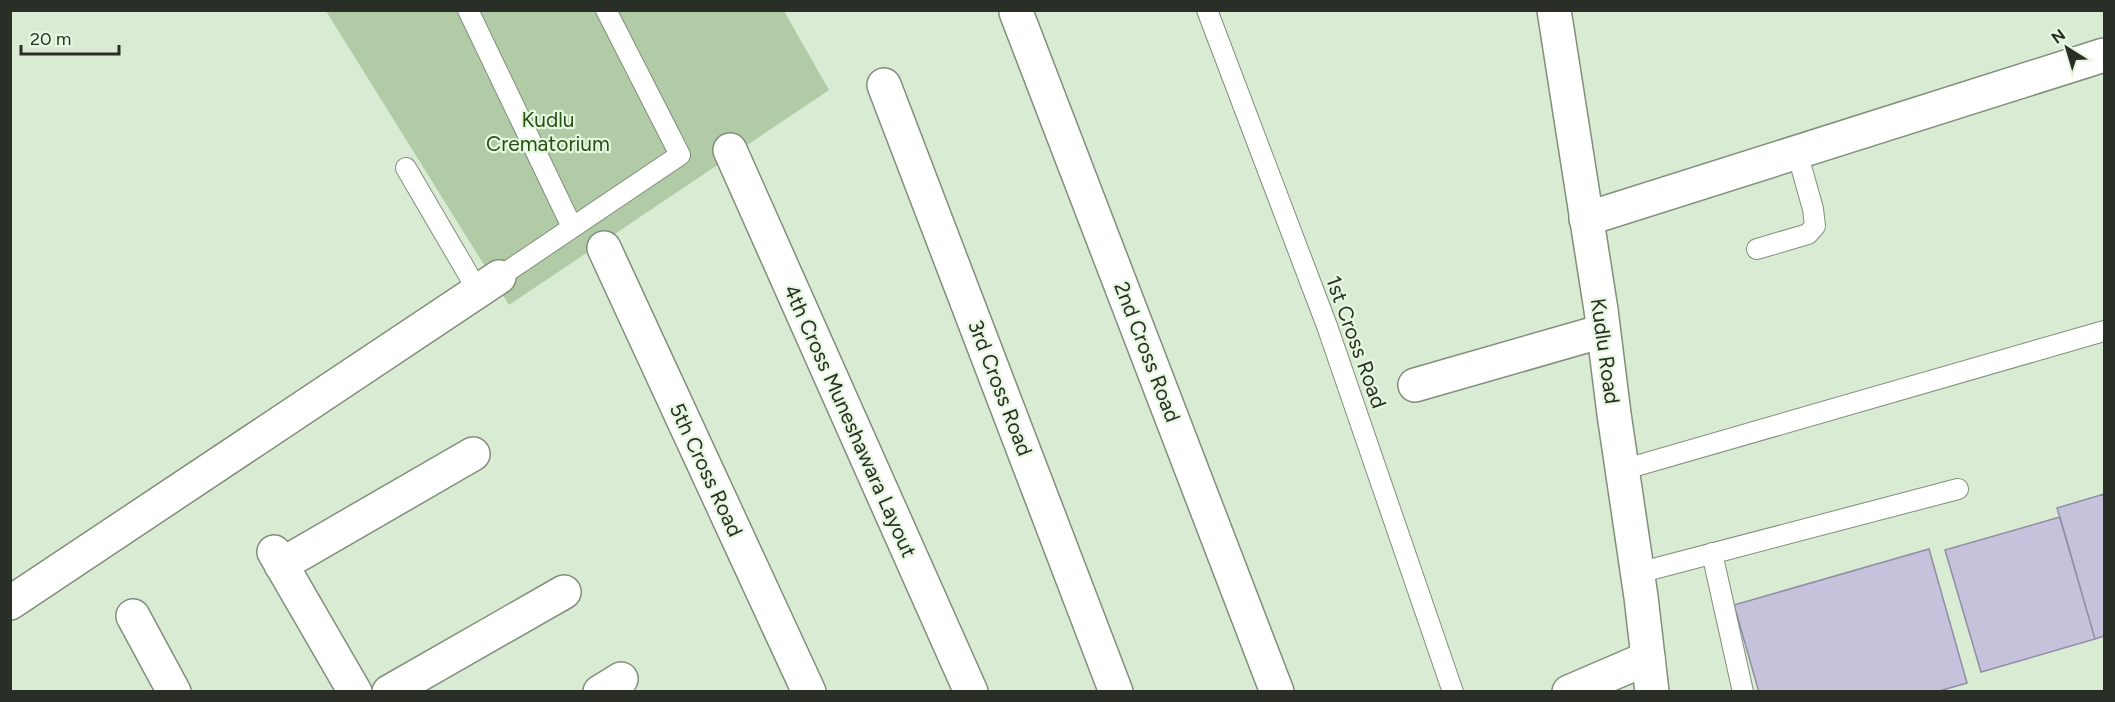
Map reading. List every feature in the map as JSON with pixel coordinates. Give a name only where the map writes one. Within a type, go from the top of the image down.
[{"type":"street","name":"Kudlu Road","points":[[1554,10],[1638,573],[1652,692]]},
{"type":"street","name":"2nd Cross Road","points":[[1017,12],[1277,692]]},
{"type":"street","points":[[1586,219],[2104,55]]},
{"type":"street","name":"3rd Cross Road","points":[[884,85],[1116,692]]},
{"type":"street","name":"4th Cross Muneshawara Layout","points":[[730,150],[971,692]]},
{"type":"street","name":"5th Cross Road","points":[[604,248],[808,692]]},
{"type":"street","points":[[10,603],[488,284]]},
{"type":"street","points":[[1415,385],[1603,331]]},
{"type":"street","points":[[355,692],[278,559],[473,454]]},
{"type":"street","points":[[389,692],[564,592]]},
{"type":"street","points":[[133,616],[174,692]]},
{"type":"street","points":[[1569,692],[1648,658]]},
{"type":"lane","points":[[468,10],[572,227]]},
{"type":"lane","points":[[406,168],[488,284],[680,155],[606,10]]},
{"type":"lane","name":"1st Cross Road","points":[[1207,10],[1327,326],[1453,692]]},
{"type":"lane","points":[[1757,249],[1808,234],[1815,226],[1814,210],[1797,152]]},
{"type":"lane","points":[[1622,470],[2104,331]]},
{"type":"lane","points":[[1638,573],[1958,489]]},
{"type":"lane","points":[[1712,553],[1743,692]]},
{"type":"green space","name":"Kudlu Crematorium","points":[[326,11],[784,11],[829,90],[509,305]]},
{"type":"building","points":[[2104,494],[2104,636],[2095,639],[2057,508]]},
{"type":"building","points":[[2060,517],[2095,639],[1981,672],[1945,550]]},
{"type":"building","points":[[1929,549],[1967,683],[1936,692],[1759,692],[1734,605]]}]
